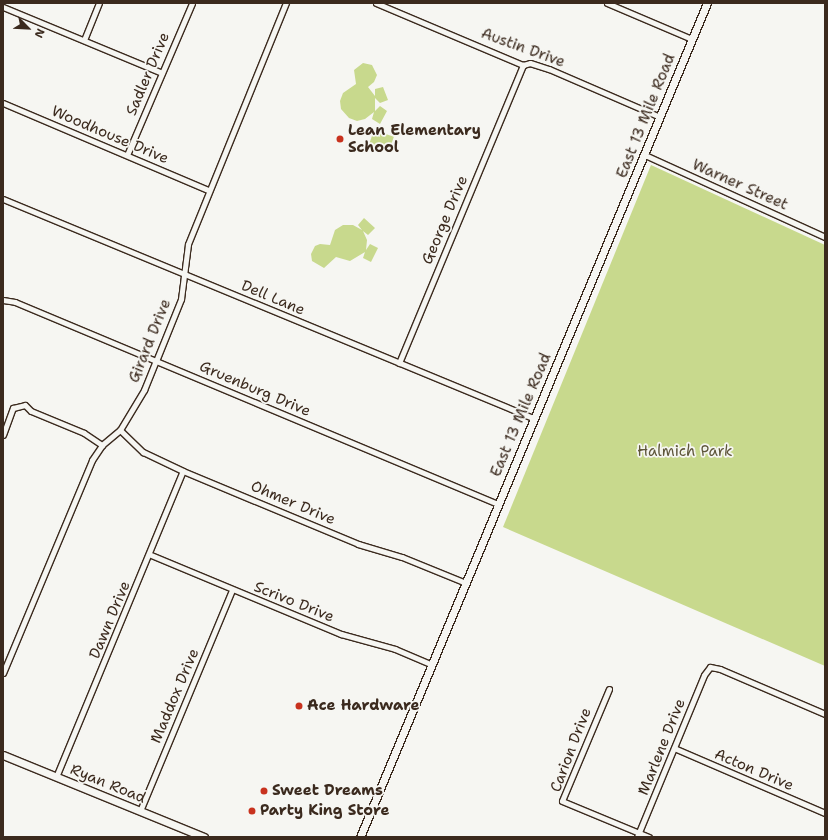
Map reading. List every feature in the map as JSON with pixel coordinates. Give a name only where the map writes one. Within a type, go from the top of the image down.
[{"type":"main road","name":"East 13 Mile Road","points":[[360,837],[533,418],[707,3]]},
{"type":"main road","name":"Ryan Road","points":[[3,755],[204,837]]},
{"type":"street","points":[[84,40],[99,3]]},
{"type":"street","name":"Sadler Drive","points":[[127,155],[192,3]]},
{"type":"street","name":"Girard Drive","points":[[3,673],[80,487],[102,445],[120,430],[136,405],[156,361],[181,299],[188,244],[208,190],[286,3]]},
{"type":"street","name":"Austin Drive","points":[[376,3],[523,65],[537,65],[660,117]]},
{"type":"street","points":[[607,3],[692,39]]},
{"type":"street","points":[[3,7],[162,73]]},
{"type":"street","name":"George Drive","points":[[399,363],[523,65]]},
{"type":"street","name":"Woodhouse Drive","points":[[3,103],[208,190]]},
{"type":"street","name":"Warner Street","points":[[644,155],[825,237]]},
{"type":"street","name":"Dell Lane","points":[[3,200],[533,418]]},
{"type":"street","name":"Gruenburg Drive","points":[[3,300],[156,361],[498,504]]},
{"type":"street","points":[[3,435],[13,408],[17,405],[25,405],[31,411],[84,434],[102,445]]},
{"type":"street","name":"Ohmer Drive","points":[[120,430],[143,452],[183,471],[358,544],[402,557],[466,583]]},
{"type":"street","name":"Dawn Drive","points":[[56,777],[151,555],[183,471]]},
{"type":"street","name":"Scrivo Drive","points":[[151,555],[232,590],[341,634],[395,649],[431,664]]},
{"type":"street","name":"Maddox Drive","points":[[140,811],[232,590]]},
{"type":"street","name":"Marlene Drive","points":[[638,835],[704,675],[710,667],[720,668],[825,714]]},
{"type":"street","name":"Carion Drive","points":[[609,689],[562,801],[638,835],[650,837]]},
{"type":"street","name":"Acton Drive","points":[[674,748],[825,813]]},
{"type":"green space","points":[[363,63],[372,65],[377,75],[374,82],[368,87],[375,96],[375,89],[383,87],[388,100],[380,103],[375,98],[375,111],[380,106],[387,111],[380,124],[372,119],[374,112],[365,119],[357,121],[349,118],[341,109],[340,101],[343,93],[356,84],[354,70]]},
{"type":"green space","points":[[374,130],[394,137],[389,150],[369,143]]},
{"type":"green space","name":"Halmich Park","points":[[651,165],[825,245],[825,666],[503,527]]},
{"type":"green space","points":[[364,218],[375,228],[368,235],[363,231],[367,240],[366,250],[370,244],[378,248],[371,262],[363,258],[365,252],[350,261],[336,257],[324,268],[312,261],[311,254],[315,246],[320,244],[330,245],[335,230],[343,225],[353,225],[362,230],[358,225]]},
{"type":"place","name":"Lean Elementary School","points":[[340,139]]},
{"type":"place","name":"Ace Hardware","points":[[299,706]]},
{"type":"place","name":"Sweet Dreams","points":[[264,791]]},
{"type":"place","name":"Party King Store","points":[[252,811]]}]
